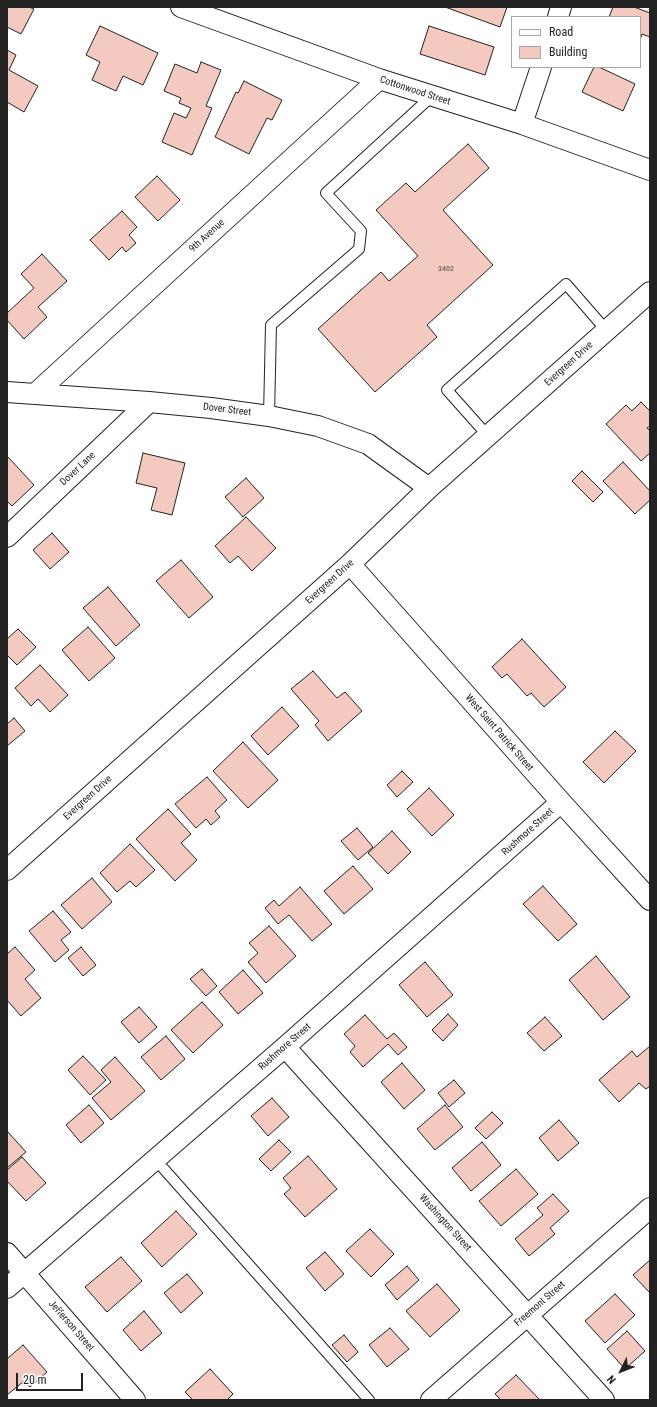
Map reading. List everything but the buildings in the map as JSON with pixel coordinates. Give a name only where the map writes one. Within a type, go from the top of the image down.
[{"type":"street","name":"Cottonwood Street","points":[[181,7],[211,12],[379,80],[522,124],[650,170]]},
{"type":"street","points":[[522,124],[541,68]]},
{"type":"street","name":"9th Avenue","points":[[36,393],[379,80]]},
{"type":"street","name":"Evergreen Drive","points":[[7,870],[350,564],[429,488],[650,292]]},
{"type":"street","name":"Dover Street","points":[[7,392],[36,393],[210,408],[269,416],[318,426],[368,444],[429,488]]},
{"type":"street","name":"Dover Lane","points":[[7,537],[150,402]]},
{"type":"street","name":"West Saint Patrick Street","points":[[350,564],[650,900]]},
{"type":"street","name":"Rushmore Street","points":[[7,1288],[286,1047],[561,802]]},
{"type":"street","name":"Washington Street","points":[[286,1047],[604,1400]]},
{"type":"street","name":"Freemont Street","points":[[431,1400],[650,1208]]},
{"type":"street","name":"Jefferson Street","points":[[7,1253],[135,1400]]},
{"type":"lane","points":[[269,416],[271,325],[359,249],[361,231],[326,193],[432,96]]},
{"type":"lane","points":[[488,436],[447,390],[566,284],[607,331]]},
{"type":"lane","points":[[155,1159],[369,1400]]}]
